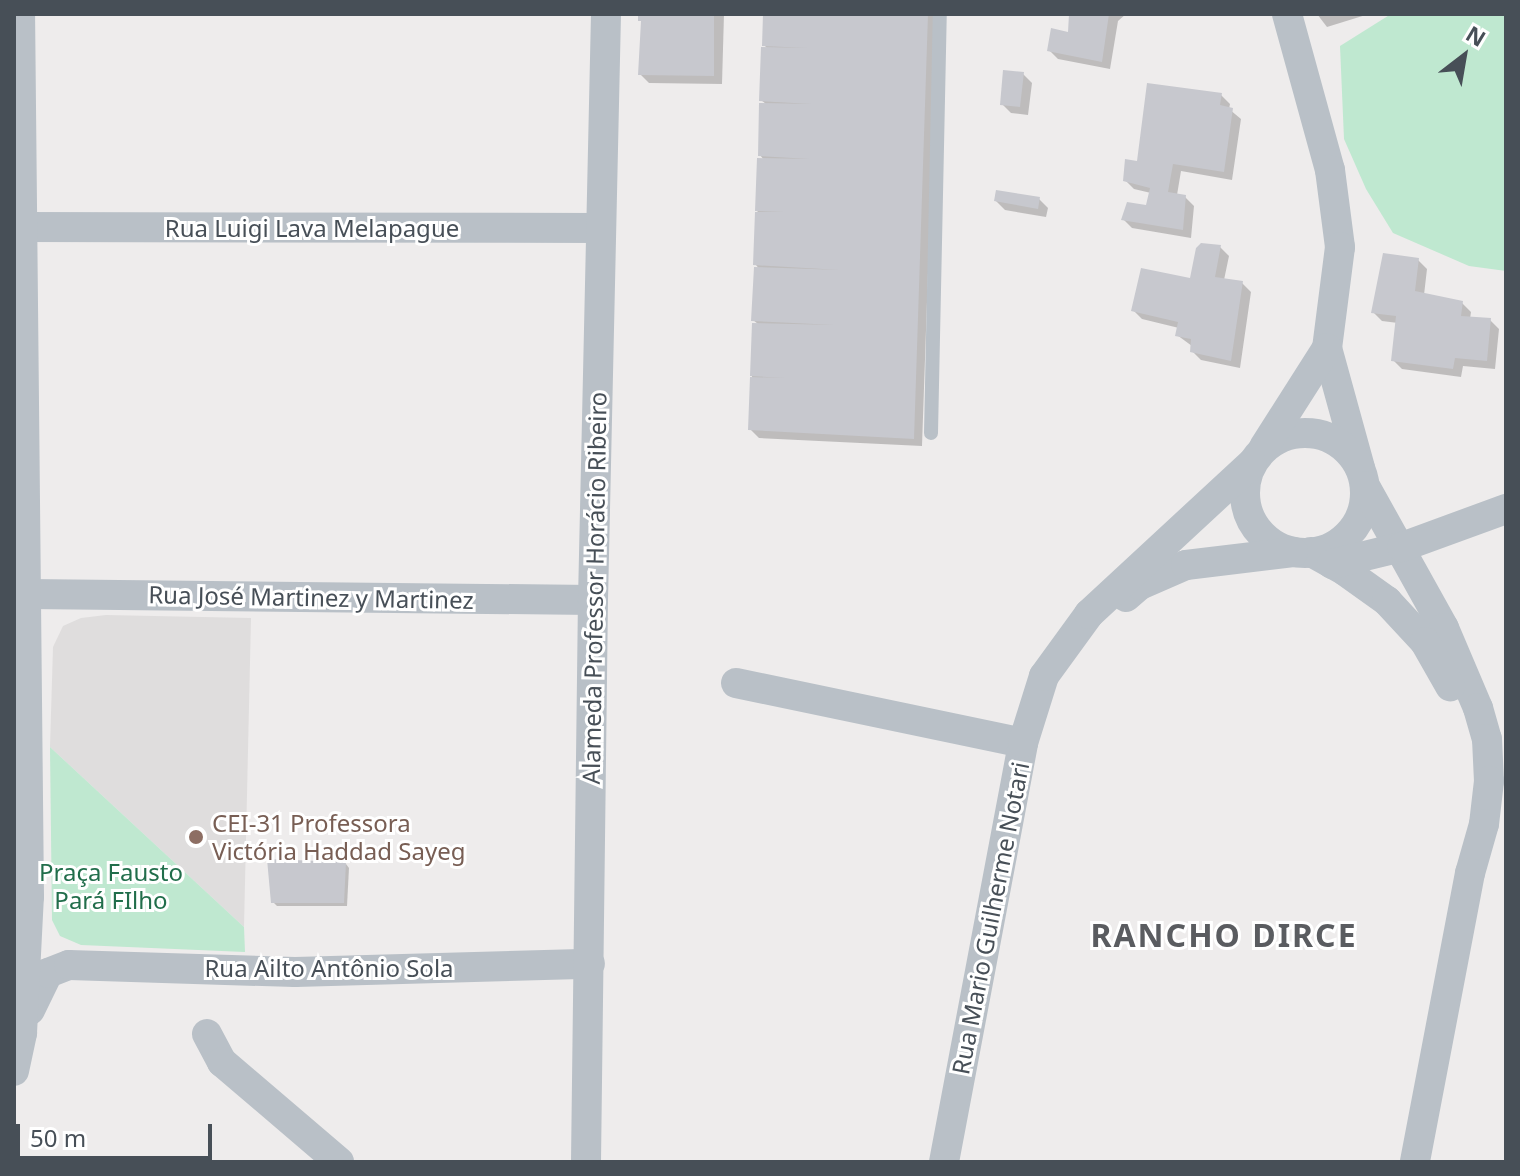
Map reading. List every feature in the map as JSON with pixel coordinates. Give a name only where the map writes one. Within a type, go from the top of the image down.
[{"type":"street","points":[[20,14],[23,227],[20,300],[28,594],[21,703],[29,897],[22,1033]]},
{"type":"street","name":"Alameda Professor Horácio Ribeiro","points":[[586,1162],[593,600],[606,14]]},
{"type":"street","name":"Rua Mario Guilherme Notari","points":[[1044,676],[1096,621],[1140,585],[1186,565],[1314,556],[1352,530],[1360,517],[1363,477],[1327,348],[1340,247],[1330,170],[1287,14]]},
{"type":"street","name":"Rua Luigi Lava Melapague","points":[[23,227],[601,228]]},
{"type":"street","name":"Rua Mario Guilherme Notari","points":[[1327,348],[1257,457],[1245,495],[1248,512],[1267,539],[1314,556],[1387,601],[1425,642],[1442,667],[1460,708],[1470,749],[1474,811],[1470,873]]},
{"type":"street","name":"Rua Mario Guilherme Notari","points":[[944,1162],[1023,743],[1044,676],[1089,614],[1257,457],[1293,433],[1313,433],[1332,439],[1349,451],[1444,628],[1478,708],[1487,739],[1489,781],[1484,824],[1470,873],[1415,1162]]},
{"type":"street","points":[[1314,556],[1402,547],[1506,509]]},
{"type":"street","name":"Rua José Martinez y Martinez","points":[[28,594],[593,600]]},
{"type":"street","points":[[736,683],[1023,743]]},
{"type":"street","points":[[29,897],[35,924],[48,948],[69,965]]},
{"type":"street","name":"Rua Ailto Antônio Sola","points":[[69,965],[295,972],[590,964]]},
{"type":"street","points":[[14,1071],[22,1033],[38,988],[48,973],[69,965]]},
{"type":"street","points":[[207,1034],[222,1062],[339,1162]]},
{"type":"lane","points":[[931,433],[940,14]]},
{"type":"shaded area","name":"CEI-31 Professora Victória Haddad Sayeg","points":[[106,615],[251,618],[244,927],[50,747],[53,647],[63,626],[81,618]]},
{"type":"green space","points":[[1391,14],[1506,14],[1506,271],[1469,266],[1393,233],[1366,189],[1344,139],[1340,46]]},
{"type":"green space","name":"Praça Fausto Pará FIlho","points":[[50,747],[244,927],[245,952],[81,945],[60,936],[52,920]]},
{"type":"building","points":[[638,14],[714,14],[714,76],[638,75],[641,21],[638,21]]},
{"type":"building","points":[[763,14],[928,14],[914,439],[748,430],[750,377],[787,378],[750,376],[752,323],[835,325],[751,321],[754,267],[840,270],[753,265],[755,212],[784,212],[755,211],[757,158],[810,159],[758,156],[759,103],[812,104],[759,101],[761,47],[808,48],[762,46]]},
{"type":"building","points":[[1069,14],[1109,14],[1102,62],[1047,51],[1051,28],[1068,32]]},
{"type":"building","points":[[1003,70],[1024,72],[1020,107],[1000,105]]},
{"type":"building","points":[[1147,83],[1222,93],[1220,105],[1233,108],[1224,172],[1173,164],[1168,192],[1186,195],[1183,230],[1121,220],[1127,202],[1146,205],[1150,188],[1123,181],[1125,159],[1137,161]]},
{"type":"building","points":[[996,190],[1040,197],[1038,209],[994,201]]},
{"type":"building","points":[[1201,243],[1221,245],[1215,277],[1243,281],[1231,361],[1190,352],[1191,339],[1175,336],[1178,322],[1131,311],[1141,268],[1190,278],[1196,248]]},
{"type":"building","points":[[1383,253],[1419,258],[1415,291],[1463,301],[1461,316],[1491,318],[1487,361],[1455,358],[1453,369],[1391,361],[1396,316],[1371,313]]},
{"type":"building","points":[[267,859],[346,862],[344,903],[271,903]]},
{"type":"place","name":"CEI-31 Professora Victória Haddad Sayeg","points":[[196,837]]},
{"type":"district","name":"RANCHO DIRCE","points":[[1224,935]]}]
